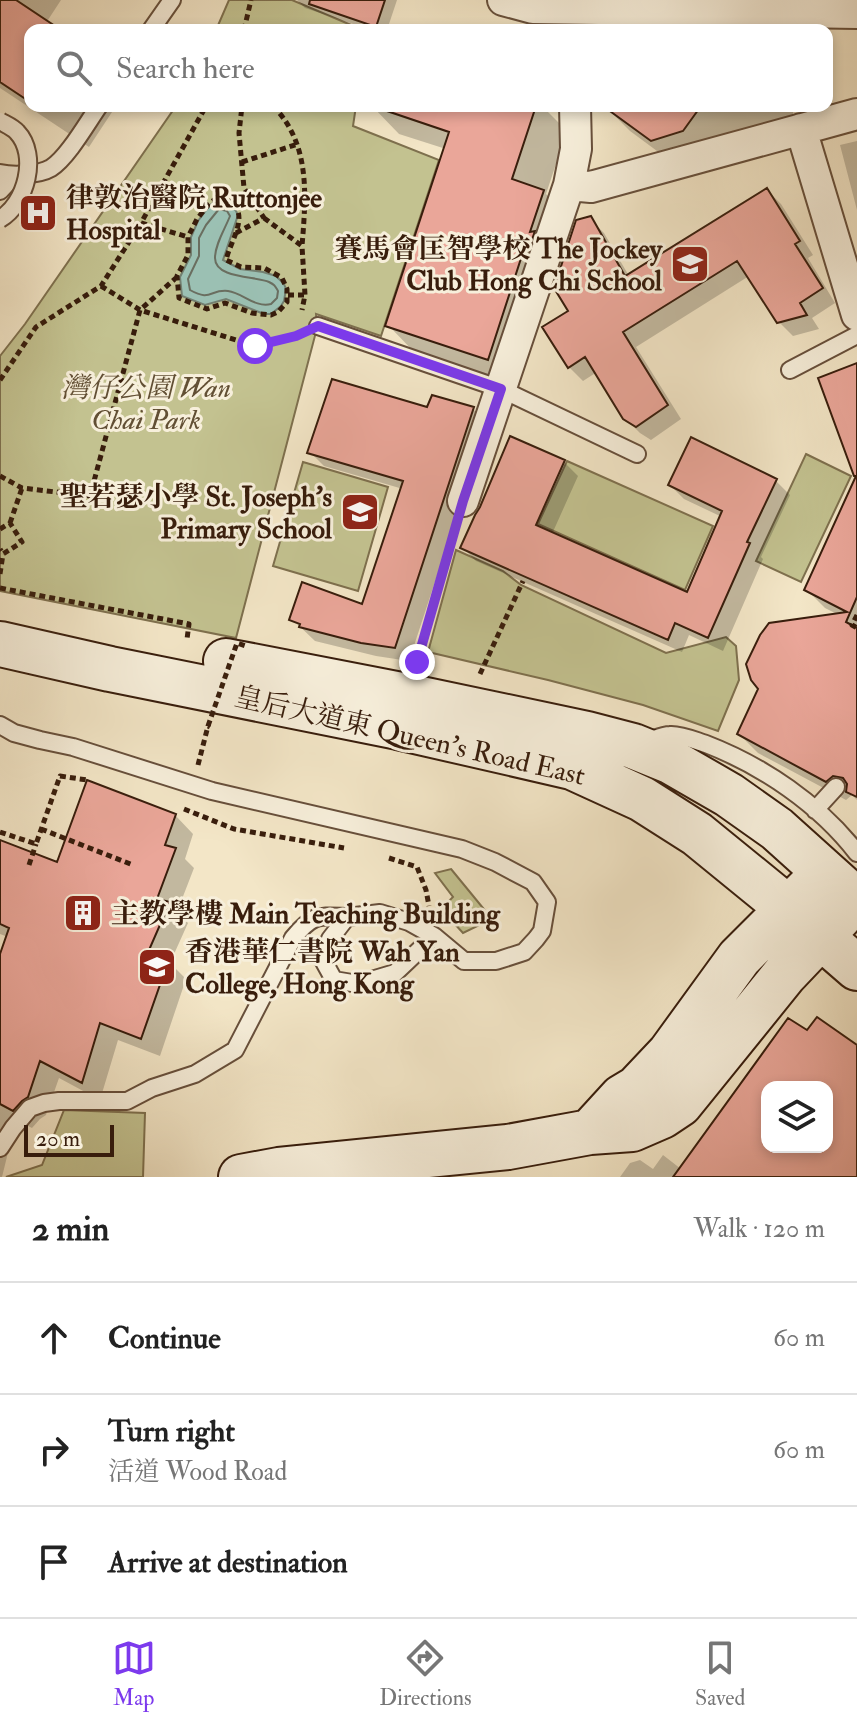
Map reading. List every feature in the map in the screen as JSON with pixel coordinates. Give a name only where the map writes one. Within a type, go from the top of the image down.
[{"type":"main road","name":"皇后大道東 Queen's Road East","points":[[0,615],[407,696],[633,746],[670,761],[729,795],[848,881]]},
{"type":"main road","name":"皇后大道東 Queen's Road East","points":[[0,644],[398,727],[572,767],[642,799],[697,834],[857,968]]},
{"type":"main road","points":[[241,1177],[279,1170],[508,1147],[590,1132],[632,1129],[662,1116],[680,1104],[785,974],[805,923],[848,881]]},
{"type":"street","points":[[503,0],[572,13],[857,13]]},
{"type":"street","points":[[463,501],[569,185],[576,149],[575,112]]},
{"type":"street","points":[[569,185],[591,187],[857,114]]},
{"type":"street","points":[[801,129],[857,315]]},
{"type":"lane","points":[[155,24],[172,0]]},
{"type":"lane","points":[[0,191],[7,174],[50,169],[69,150],[95,112]]},
{"type":"lane","points":[[0,121],[17,132],[26,148],[28,169],[22,194],[8,215],[0,219]]},
{"type":"lane","points":[[318,326],[501,389],[637,454]]},
{"type":"lane","points":[[790,370],[857,335]]},
{"type":"lane","points":[[0,725],[14,733],[73,747],[212,791],[462,849],[533,882],[547,902],[542,931],[536,939],[524,952],[496,961],[464,961],[434,936],[409,922],[380,913],[318,917],[305,923],[293,938],[235,1050],[195,1074],[152,1088],[127,1101],[59,1101],[30,1108],[0,1148]]},
{"type":"lane","points":[[633,746],[671,734],[696,740],[729,753],[790,789],[839,830],[848,881]]},
{"type":"lane","points":[[815,810],[836,787]]},
{"type":"lane","points":[[347,917],[330,939],[323,960],[334,980],[358,984],[395,973],[434,936]]},
{"type":"path","points":[[245,24],[251,0]]},
{"type":"path","points":[[0,380],[36,327],[101,286],[141,223],[203,112]]},
{"type":"path","points":[[241,112],[239,133],[244,188],[264,218],[302,246]]},
{"type":"path","points":[[277,112],[298,144],[306,192],[302,246],[305,295],[296,336]]},
{"type":"path","points":[[242,162],[298,144]]},
{"type":"path","points":[[0,476],[22,488],[90,496],[140,310],[177,276],[188,255],[188,237],[209,204],[219,199],[230,201],[238,208],[239,219],[226,260],[241,267],[264,268],[277,275],[285,284],[288,295],[283,308],[271,315],[252,313],[225,303],[207,309],[179,298],[177,276]]},
{"type":"path","points":[[235,233],[264,218]]},
{"type":"path","points":[[141,223],[188,237]]},
{"type":"path","points":[[101,286],[140,310],[255,346],[296,336],[318,326]]},
{"type":"path","points":[[288,295],[305,295]]},
{"type":"path","points":[[0,529],[10,523],[22,488]]},
{"type":"path","points":[[417,662],[463,501]]},
{"type":"path","points":[[0,574],[2,552],[22,542],[10,523]]},
{"type":"path","points":[[480,674],[523,581]]},
{"type":"path","points":[[0,588],[189,624],[187,639]]},
{"type":"path","points":[[857,615],[852,625],[857,628]]},
{"type":"path","points":[[193,785],[208,726],[237,643],[246,646]]},
{"type":"path","points":[[29,865],[60,776],[87,780]]},
{"type":"path","points":[[172,805],[234,829],[350,849]]},
{"type":"path","points":[[41,829],[133,865]]},
{"type":"path","points":[[0,832],[36,844]]},
{"type":"path","points":[[379,855],[417,867],[426,890],[434,936]]},
{"type":"green space","points":[[229,0],[292,0],[349,24],[219,24]]},
{"type":"green space","name":"灣仔公園 Wan Chai Park","points":[[172,112],[355,112],[353,126],[439,160],[381,336],[316,314],[317,328],[236,638],[0,591],[0,356]]},
{"type":"green space","points":[[806,454],[851,476],[801,582],[756,561]]},
{"type":"green space","points":[[567,461],[713,526],[685,590],[538,524]]},
{"type":"green space","points":[[303,462],[388,487],[358,591],[273,566]]},
{"type":"green space","points":[[456,550],[503,571],[521,585],[666,653],[726,637],[736,646],[739,680],[718,731],[643,705],[428,652]]},
{"type":"green space","points":[[451,869],[492,919],[463,933],[441,909],[453,897],[435,873]]},
{"type":"green space","points":[[64,1110],[145,1113],[143,1177],[6,1177],[42,1165]]},
{"type":"water","points":[[224,201],[233,205],[238,215],[223,260],[240,269],[276,276],[284,284],[284,301],[271,314],[226,299],[205,305],[182,296],[180,277],[191,255],[191,237],[198,221],[210,205]]},
{"type":"building","points":[[0,0],[16,0],[52,24],[24,24],[24,98],[0,82]]},
{"type":"building","points":[[310,0],[385,0],[377,24],[367,24],[309,4]]},
{"type":"building","points":[[390,112],[534,112],[512,179],[544,190],[530,232],[535,231],[529,248],[526,243],[488,360],[385,326],[449,132]]},
{"type":"building","points":[[611,112],[697,112],[683,131],[651,141]]},
{"type":"building","points":[[767,188],[800,241],[795,244],[823,288],[800,303],[807,315],[777,323],[737,261],[623,332],[668,405],[636,427],[623,419],[585,357],[568,368],[542,327],[568,311],[554,288],[576,220],[591,216],[625,276]]},
{"type":"building","points":[[857,363],[857,597],[846,622],[857,628],[857,797],[846,792],[847,784],[843,778],[833,776],[826,782],[737,734],[758,689],[751,680],[746,664],[769,623],[847,612],[804,590],[856,476],[818,378]]},
{"type":"building","points":[[332,379],[427,407],[432,395],[474,407],[395,648],[299,627],[300,624],[289,620],[302,582],[362,604],[403,481],[307,453]]},
{"type":"building","points":[[510,436],[565,460],[536,525],[687,592],[722,511],[668,485],[691,437],[777,479],[747,542],[750,543],[708,638],[675,623],[668,640],[460,548]]},
{"type":"building","points":[[87,780],[176,814],[165,845],[176,848],[157,899],[170,902],[149,950],[169,959],[141,1039],[100,1023],[82,1083],[40,1061],[28,1097],[13,1111],[0,1104],[0,954],[9,928],[0,924],[0,840],[57,862]]},
{"type":"building","points":[[817,1017],[857,1045],[857,1177],[673,1177],[788,1018],[807,1030]]},
{"type":"place","name":"律敦治醫院 Ruttonjee Hospital","points":[[38,213]]},
{"type":"place","name":"賽馬會匡智學校 The Jockey Club Hong Chi School","points":[[690,264]]},
{"type":"place","name":"聖若瑟小學 St. Joseph's Primary School","points":[[360,512]]},
{"type":"place","name":"主教學樓 Main Teaching Building","points":[[83,913]]},
{"type":"place","name":"香港華仁書院 Wah Yan College, Hong Kong","points":[[157,967]]},
{"type":"route","points":[[255,346],[296,336],[318,326],[501,389],[463,501],[417,662]]}]
